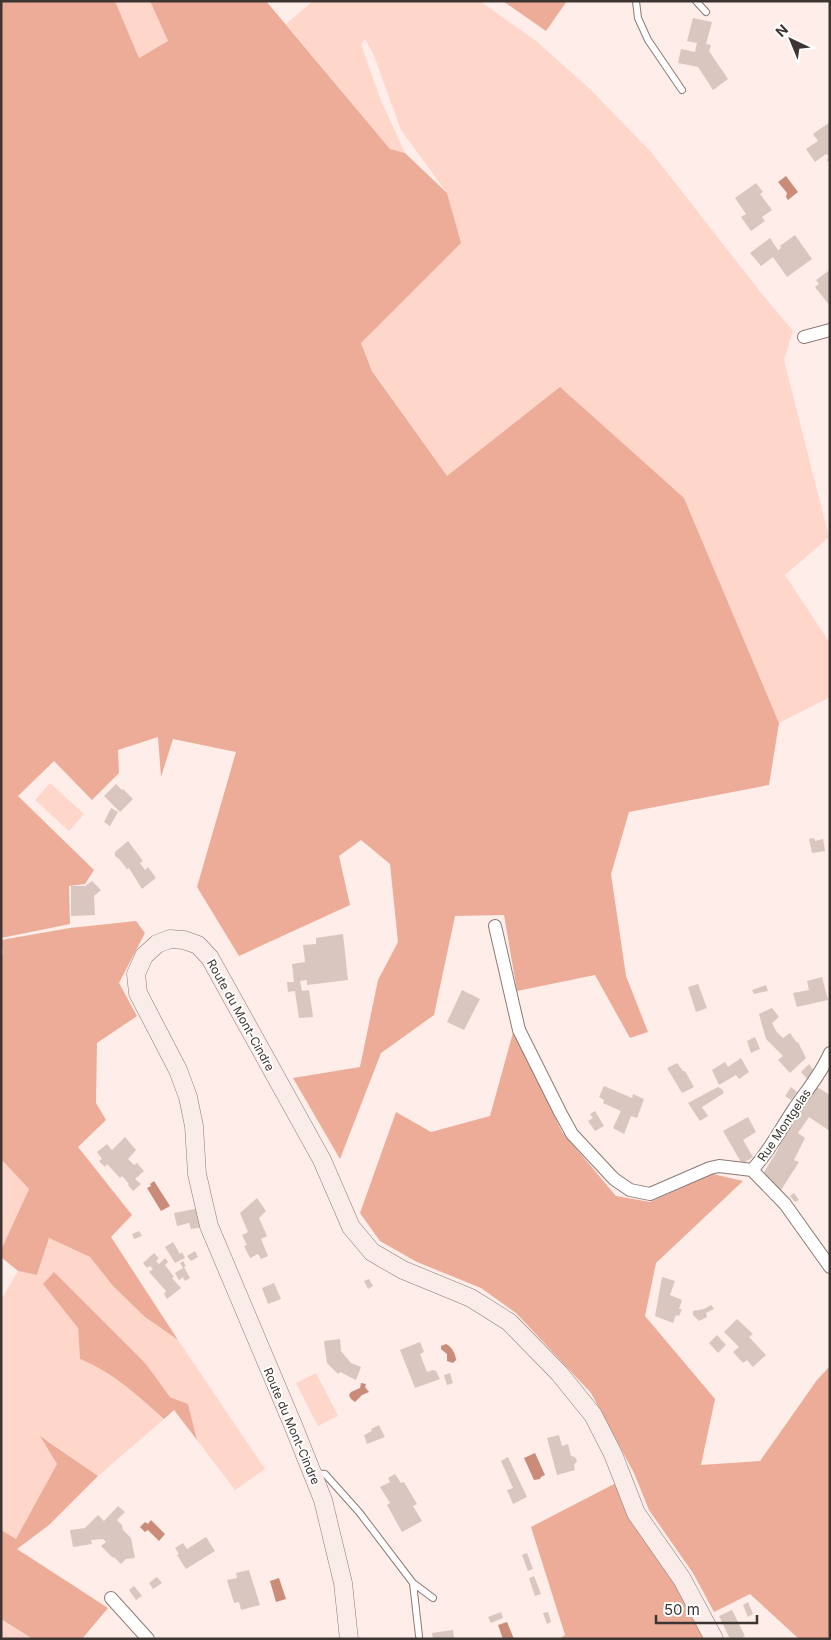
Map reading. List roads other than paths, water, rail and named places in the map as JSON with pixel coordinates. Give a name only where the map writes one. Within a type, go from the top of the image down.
[{"type":"street","points":[[804,337],[830,330]]},
{"type":"street","points":[[496,926],[519,1030],[572,1134],[614,1179],[630,1190],[650,1194],[710,1168],[719,1166],[752,1170],[785,1204],[830,1266]]},
{"type":"street","name":"Route du Mont-Cindre","points":[[349,1639],[342,1576],[323,1500],[209,1226],[197,1174],[194,1126],[188,1097],[178,1070],[138,993],[136,974],[144,956],[157,944],[170,939],[184,940],[198,946],[210,958],[322,1160],[351,1227],[372,1252],[403,1270],[471,1298],[509,1322],[559,1372],[587,1408],[612,1454],[636,1513],[682,1579],[714,1639]]},
{"type":"street","name":"Rue Montgelas","points":[[752,1170],[764,1157],[795,1108],[823,1070],[830,1053]]},
{"type":"street","points":[[111,1598],[148,1639]]},
{"type":"lane","points":[[636,1],[638,18],[648,40],[682,90]]},
{"type":"lane","points":[[696,1],[706,12]]},
{"type":"lane","points":[[312,1473],[326,1474],[359,1512],[413,1582],[433,1598]]},
{"type":"lane","points":[[413,1582],[418,1636]]}]
